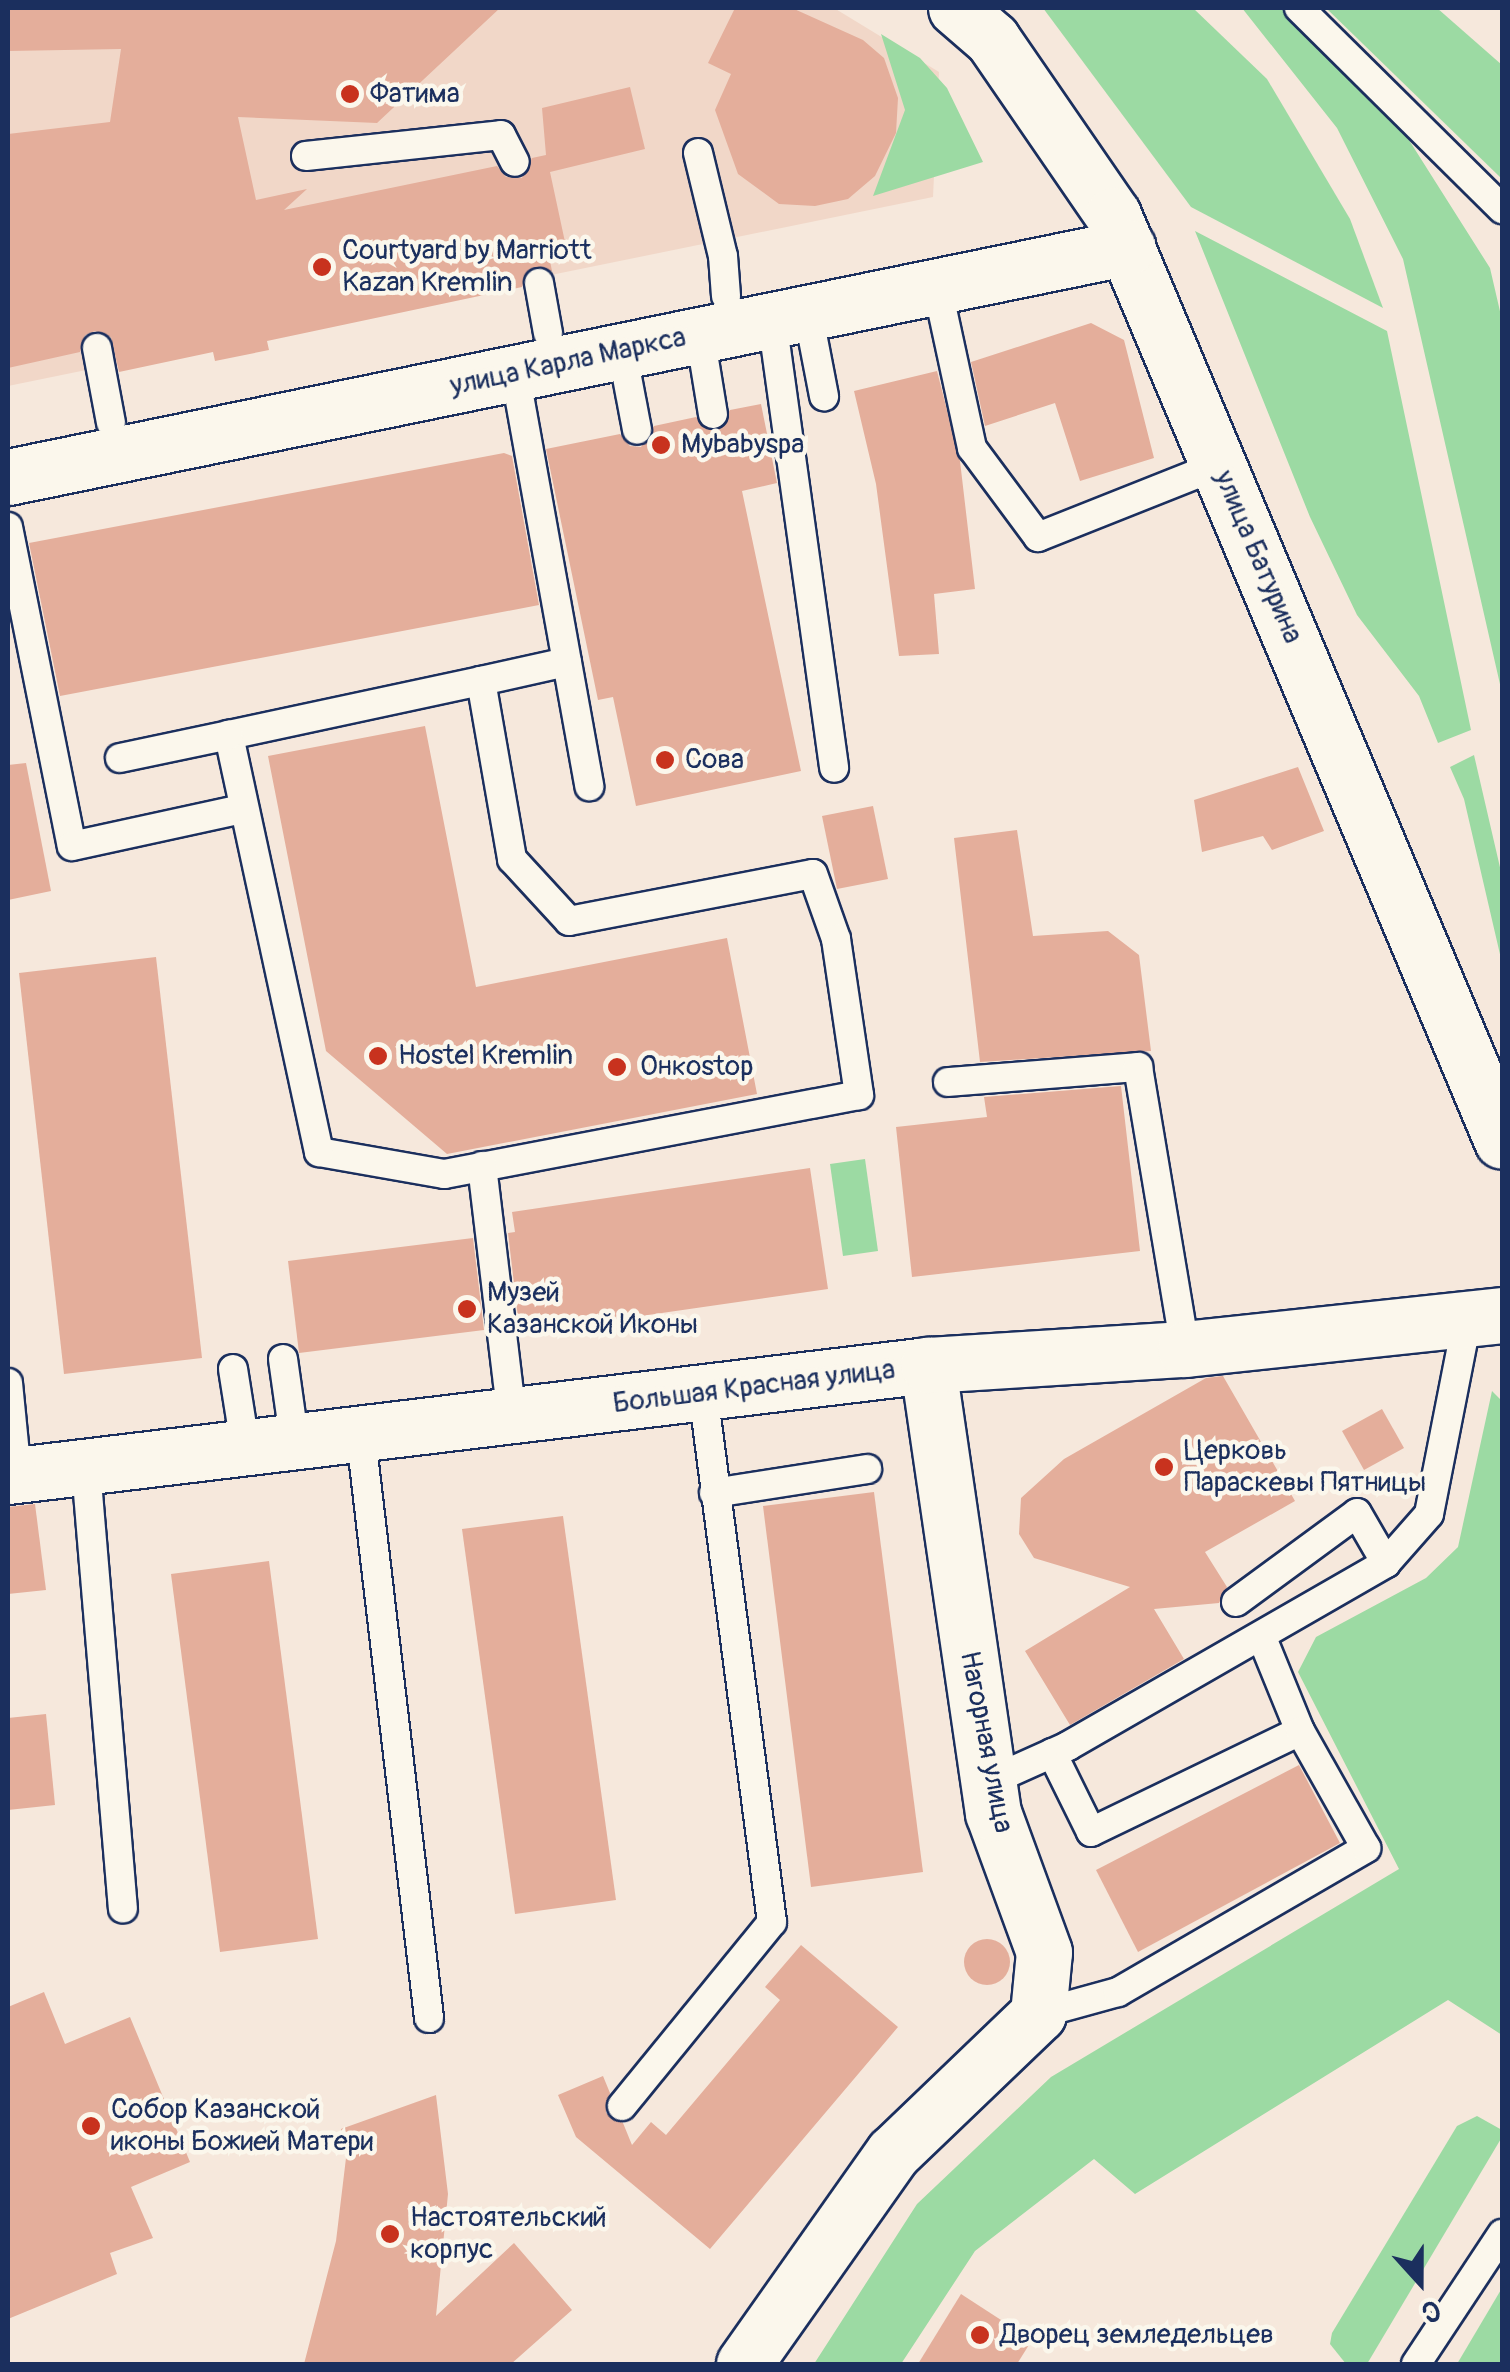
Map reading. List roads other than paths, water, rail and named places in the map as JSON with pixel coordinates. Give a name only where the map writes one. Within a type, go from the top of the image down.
[{"type":"main road","name":"улица Батурина","points":[[956,8],[992,39],[1121,230],[1502,1141]]},
{"type":"main road","name":"улица Карла Маркса","points":[[8,444],[534,330],[751,316],[937,286],[1121,230]]},
{"type":"main road","name":"улица Карла Маркса","points":[[8,477],[534,330],[622,351],[751,316],[1121,230]]},
{"type":"main road","name":"Большая Красная улица","points":[[12,1476],[361,1438],[928,1366],[1483,1328]]},
{"type":"main road","name":"Нагорная улица","points":[[928,1366],[988,1782],[1044,1952],[1038,2014]]},
{"type":"main road","points":[[744,2364],[893,2153],[1038,2014]]},
{"type":"lane","points":[[1299,8],[1502,209]]},
{"type":"lane","points":[[306,156],[501,136],[515,162]]},
{"type":"lane","points":[[698,153],[723,256],[751,316],[834,768]]},
{"type":"lane","points":[[937,286],[972,448],[1038,537],[1220,466]]},
{"type":"lane","points":[[751,316],[824,396]]},
{"type":"lane","points":[[713,414],[751,316]]},
{"type":"lane","points":[[534,330],[567,662],[589,786]]},
{"type":"lane","points":[[97,348],[111,423]]},
{"type":"lane","points":[[622,351],[636,430]]},
{"type":"lane","points":[[8,527],[72,846],[242,809]]},
{"type":"lane","points":[[120,758],[567,662]]},
{"type":"lane","points":[[228,735],[319,1152],[444,1174],[859,1095],[836,940],[813,874],[569,920],[512,859],[481,681]]},
{"type":"lane","points":[[948,1082],[1138,1067],[1185,1350]]},
{"type":"lane","points":[[482,1166],[512,1417]]},
{"type":"lane","points":[[988,1782],[1052,1753],[1262,1638],[1386,1563],[1429,1514],[1483,1328]]},
{"type":"lane","points":[[270,1448],[283,1359]]},
{"type":"lane","points":[[234,1369],[270,1448]]},
{"type":"lane","points":[[8,1383],[12,1476]]},
{"type":"lane","points":[[622,2106],[772,1922],[702,1392]]},
{"type":"lane","points":[[361,1438],[429,2018]]},
{"type":"lane","points":[[86,1469],[123,1908]]},
{"type":"lane","points":[[714,1493],[866,1469]]},
{"type":"lane","points":[[1236,1602],[1356,1513],[1386,1563]]},
{"type":"lane","points":[[1038,2014],[1118,1992],[1366,1848],[1300,1731],[1262,1638]]},
{"type":"lane","points":[[1052,1753],[1091,1832],[1300,1731]]},
{"type":"lane","points":[[1416,2364],[1502,2234]]},
{"type":"place","name":"Фатима","points":[[350,94]]},
{"type":"place","name":"Courtyard by Marriott Kazan Kremlin","points":[[322,267]]},
{"type":"place","name":"Mybabyspa","points":[[661,445]]},
{"type":"place","name":"Сова","points":[[665,760]]},
{"type":"place","name":"Hostel Kremlin","points":[[378,1056]]},
{"type":"place","name":"Онкоstop","points":[[617,1067]]},
{"type":"place","name":"Музей Казанской Иконы","points":[[467,1309]]},
{"type":"place","name":"Церковь Параскевы Пятницы","points":[[1164,1467]]},
{"type":"place","name":"Собор Казанской иконы Божией Матери","points":[[91,2126]]},
{"type":"place","name":"Настоятельский корпус","points":[[390,2234]]},
{"type":"place","name":"Дворец земледельцев","points":[[980,2335]]}]
